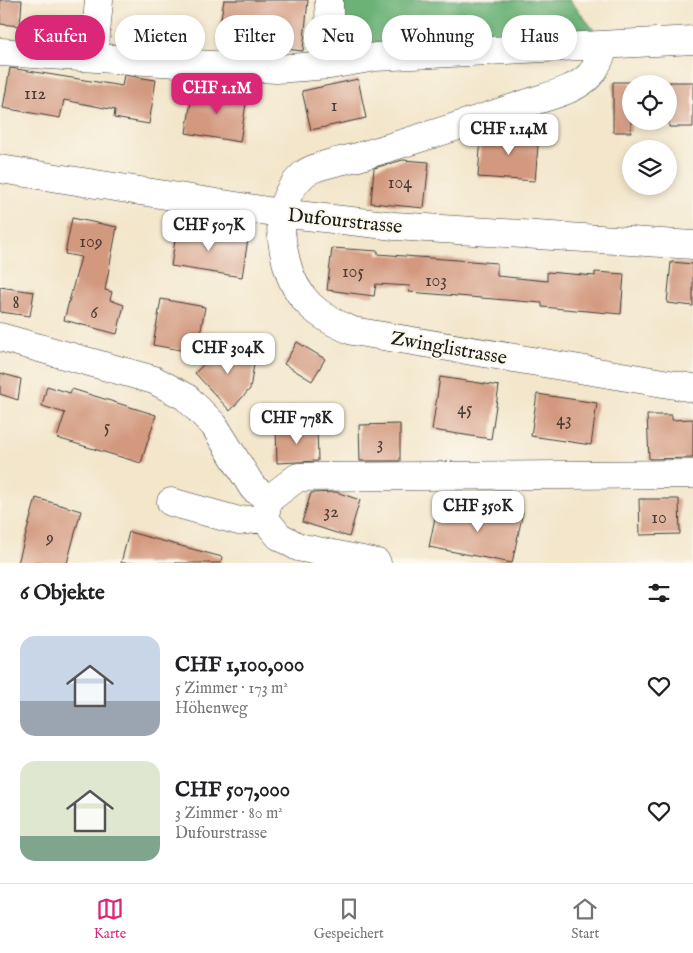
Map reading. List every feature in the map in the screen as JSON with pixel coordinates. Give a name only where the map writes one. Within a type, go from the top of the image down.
[{"type":"street","points":[[98,15],[99,0]]},
{"type":"street","points":[[329,0],[330,65]]},
{"type":"street","points":[[105,58],[276,69],[330,65],[376,57],[693,40]]},
{"type":"street","points":[[280,213],[287,193],[306,172],[458,127],[572,88],[590,75],[606,45]]},
{"type":"street","points":[[0,52],[15,53]]},
{"type":"street","name":"Dufourstrasse","points":[[0,169],[280,213],[395,226],[693,245]]},
{"type":"street","name":"Zwinglistrasse","points":[[280,213],[281,239],[294,284],[309,307],[330,322],[353,331],[693,388]]},
{"type":"street","points":[[0,337],[154,380],[186,396],[214,425],[266,509],[279,536],[298,547],[377,563]]},
{"type":"street","points":[[171,502],[239,522],[266,509],[298,477],[693,474]]},
{"type":"green space","points":[[329,0],[570,0],[606,45],[577,47],[577,15],[502,15],[502,53],[492,53],[492,15],[382,15],[382,60],[399,60],[330,65],[330,60],[372,60],[372,15],[329,15]]},
{"type":"building","points":[[0,0],[22,0],[21,15],[15,15],[15,26],[0,24]]},
{"type":"building","points":[[224,0],[308,0],[307,15],[304,15],[303,51],[294,50],[294,15],[222,15]]},
{"type":"building","points":[[10,68],[122,86],[124,75],[156,80],[149,124],[114,118],[115,110],[64,100],[60,118],[3,108]]},
{"type":"building","points":[[358,79],[366,118],[311,130],[302,91]]},
{"type":"building","points":[[613,82],[622,82],[622,130],[631,130],[631,132],[613,132]]},
{"type":"building","points":[[677,82],[693,82],[693,127],[677,127]]},
{"type":"building","points":[[193,88],[247,97],[240,142],[186,133]]},
{"type":"building","points":[[495,130],[539,134],[535,181],[478,177],[481,135]]},
{"type":"building","points":[[403,160],[429,162],[424,208],[371,203],[374,168]]},
{"type":"building","points":[[72,218],[117,227],[105,290],[112,292],[110,300],[124,305],[117,334],[64,320],[81,257],[65,254]]},
{"type":"building","points":[[177,227],[248,239],[242,277],[171,266]]},
{"type":"building","points":[[332,248],[378,251],[378,254],[497,263],[497,276],[547,281],[547,272],[595,276],[595,272],[624,274],[621,314],[542,307],[542,303],[409,292],[410,286],[376,284],[374,296],[327,290]]},
{"type":"building","points":[[671,262],[693,264],[693,306],[667,303]]},
{"type":"building","points":[[0,287],[34,292],[30,316],[0,312]]},
{"type":"building","points":[[161,299],[205,307],[197,353],[153,345]]},
{"type":"building","points":[[297,342],[325,359],[312,381],[284,364]]},
{"type":"building","points":[[223,345],[255,358],[250,389],[230,411],[195,373]]},
{"type":"building","points":[[0,373],[21,379],[18,400],[0,394]]},
{"type":"building","points":[[440,377],[499,386],[491,439],[432,430]]},
{"type":"building","points":[[47,386],[70,393],[72,389],[156,415],[141,463],[57,438],[65,413],[42,406]]},
{"type":"building","points":[[537,394],[597,403],[591,445],[531,436]]},
{"type":"building","points":[[647,415],[672,415],[672,420],[693,419],[693,458],[649,459]]},
{"type":"building","points":[[400,424],[400,461],[360,461],[359,425]]},
{"type":"building","points":[[317,427],[318,461],[277,463],[276,428]]},
{"type":"building","points":[[336,492],[360,500],[349,537],[302,522],[311,493]]},
{"type":"building","points":[[36,498],[81,511],[67,563],[18,563]]},
{"type":"building","points":[[639,499],[679,499],[680,534],[640,535]]},
{"type":"building","points":[[490,504],[523,512],[512,563],[429,547],[437,508],[486,519]]},
{"type":"building","points":[[129,532],[222,557],[221,563],[121,563]]}]
